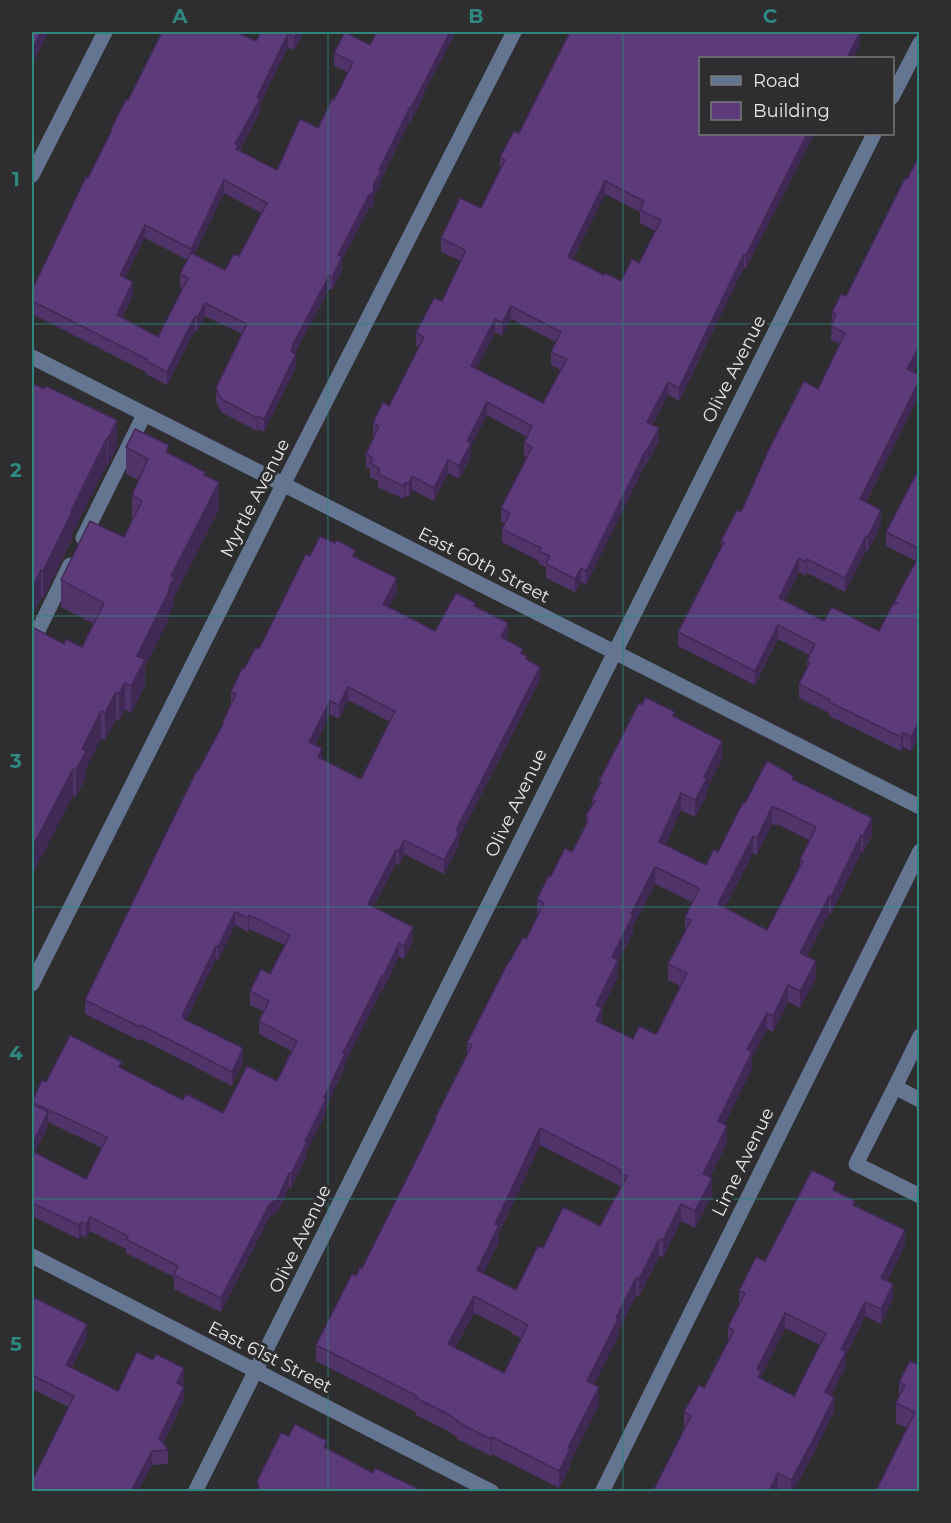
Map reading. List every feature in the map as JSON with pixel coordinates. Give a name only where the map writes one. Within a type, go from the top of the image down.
[{"type":"street","points":[[32,175],[105,32]]},
{"type":"street","name":"Myrtle Avenue","points":[[32,984],[514,32]]},
{"type":"street","points":[[894,93],[920,43]]},
{"type":"street","name":"Olive Avenue","points":[[195,1491],[873,135]]},
{"type":"street","name":"East 60th Street","points":[[32,357],[920,807]]},
{"type":"street","points":[[32,643],[144,414]]},
{"type":"street","name":"Lime Avenue","points":[[602,1491],[920,851]]},
{"type":"street","points":[[920,1036],[856,1164],[920,1196]]},
{"type":"street","points":[[895,1087],[920,1100]]},
{"type":"street","name":"East 61st Street","points":[[32,1256],[492,1491]]},
{"type":"building","points":[[32,32],[41,32],[32,50]]},
{"type":"building","points":[[162,32],[236,32],[256,41],[261,32],[297,32],[294,37],[288,34],[257,97],[260,99],[235,144],[238,145],[236,149],[277,170],[300,119],[318,128],[353,62],[334,53],[345,32],[370,45],[377,32],[450,32],[379,170],[381,171],[373,185],[374,192],[369,195],[338,255],[342,257],[332,277],[329,276],[294,342],[291,351],[296,354],[264,419],[258,416],[257,418],[221,399],[216,388],[247,324],[205,303],[197,318],[195,316],[167,372],[146,361],[147,359],[32,301],[32,290],[86,177],[88,178],[126,99],[128,100]],"holes":[[[224,180],[267,203],[239,256],[234,254],[225,270],[191,253],[180,274],[188,278],[158,337],[117,315],[133,282],[120,275],[145,225],[191,249]]]},
{"type":"building","points":[[570,32],[860,32],[848,57],[699,57],[699,135],[806,135],[746,255],[744,254],[679,388],[668,382],[647,422],[659,428],[586,571],[581,568],[575,579],[546,564],[550,556],[539,551],[541,548],[502,529],[510,513],[501,508],[532,447],[524,443],[532,426],[487,402],[467,441],[471,443],[459,466],[448,460],[434,488],[412,476],[409,484],[405,483],[404,486],[378,474],[379,468],[370,463],[373,458],[366,454],[379,426],[373,423],[383,402],[389,406],[424,337],[416,333],[434,298],[442,301],[465,252],[441,238],[460,198],[481,208],[505,160],[500,157],[514,131],[519,133]],"holes":[[[605,181],[644,201],[640,210],[661,220],[639,263],[632,259],[621,281],[568,257]],[[511,306],[561,332],[551,352],[567,359],[543,403],[471,366],[495,319],[502,323]]]},
{"type":"building","points":[[920,155],[920,345],[907,369],[920,375],[920,379],[860,499],[881,510],[845,578],[807,559],[806,562],[799,558],[779,598],[824,621],[832,607],[879,631],[893,604],[897,603],[894,602],[920,554],[920,720],[911,737],[903,733],[901,737],[829,702],[830,700],[799,684],[810,662],[807,661],[815,644],[778,625],[755,671],[678,632],[724,542],[721,541],[737,510],[741,512],[768,451],[804,381],[818,389],[845,333],[831,326],[836,314],[832,312],[841,294],[846,296],[905,178],[907,179]]},
{"type":"building","points":[[32,383],[44,389],[46,386],[117,420],[32,589]]},
{"type":"building","points":[[135,429],[169,445],[166,452],[205,472],[204,475],[219,482],[171,576],[174,577],[169,591],[137,656],[145,659],[131,686],[125,683],[119,694],[116,692],[105,713],[101,711],[82,749],[86,751],[76,770],[73,769],[32,848],[32,627],[64,644],[66,639],[82,647],[104,603],[61,580],[90,521],[124,537],[142,501],[132,495],[148,459],[126,447]]},
{"type":"building","points":[[920,467],[920,549],[886,532]]},
{"type":"building","points":[[320,536],[335,543],[337,540],[355,550],[353,556],[397,578],[383,604],[435,631],[456,593],[476,603],[474,606],[508,623],[501,637],[523,649],[521,653],[527,656],[526,659],[540,667],[456,830],[459,832],[444,860],[404,840],[399,851],[396,850],[368,904],[413,927],[404,946],[399,943],[343,1053],[345,1054],[324,1098],[326,1099],[291,1174],[289,1173],[277,1200],[270,1203],[221,1298],[174,1275],[178,1266],[126,1239],[128,1236],[90,1217],[86,1225],[81,1222],[79,1225],[32,1203],[32,1151],[86,1179],[107,1137],[32,1102],[42,1080],[46,1082],[70,1035],[122,1062],[119,1067],[183,1100],[186,1094],[223,1113],[247,1066],[277,1081],[297,1041],[259,1021],[269,1001],[250,991],[261,969],[270,974],[290,935],[249,915],[248,918],[235,912],[182,1016],[243,1048],[232,1072],[141,1025],[140,1027],[85,1000],[197,770],[223,724],[236,694],[231,692],[242,668],[244,669],[256,647],[259,649],[306,554],[310,556]],"holes":[[[348,687],[395,711],[361,779],[318,757],[322,748],[309,742],[330,701],[339,705]]]},
{"type":"building","points":[[645,697],[675,712],[673,716],[722,741],[695,800],[681,793],[659,842],[706,865],[714,849],[718,852],[767,761],[794,776],[792,779],[872,818],[800,953],[816,961],[805,982],[800,991],[788,985],[773,1016],[767,1013],[747,1049],[752,1052],[718,1121],[727,1126],[703,1174],[712,1178],[695,1211],[681,1204],[663,1240],[659,1239],[639,1279],[636,1278],[616,1318],[618,1319],[587,1381],[599,1387],[559,1471],[457,1422],[448,1414],[416,1398],[417,1396],[316,1345],[352,1274],[356,1276],[360,1267],[362,1268],[472,1045],[467,1043],[509,961],[523,937],[526,939],[544,903],[537,899],[565,848],[572,852],[588,821],[586,815],[595,801],[592,799],[601,782],[599,781],[639,703],[642,705]],"holes":[[[772,807],[816,827],[800,860],[803,861],[767,930],[718,904],[753,836],[757,838]],[[655,867],[699,889],[685,917],[691,920],[668,964],[687,973],[657,1033],[639,1026],[633,1039],[596,1021],[602,1008],[596,1005],[618,960],[612,957],[633,915],[631,914]],[[540,1128],[621,1170],[620,1173],[627,1176],[600,1226],[563,1207],[543,1248],[538,1246],[516,1290],[477,1270],[499,1225],[495,1224]],[[474,1296],[528,1325],[504,1373],[448,1344]]]},
{"type":"building","points":[[32,1104],[48,1112],[32,1145]]},
{"type":"building","points":[[812,1170],[836,1182],[833,1190],[855,1201],[853,1205],[905,1230],[881,1278],[893,1284],[881,1309],[865,1302],[841,1349],[846,1351],[825,1392],[834,1397],[791,1480],[778,1473],[769,1491],[653,1491],[691,1416],[684,1412],[699,1385],[704,1388],[734,1330],[728,1327],[745,1293],[739,1291],[756,1257],[765,1261]],"holes":[[[785,1313],[826,1333],[794,1396],[758,1377],[761,1371],[757,1369]]]},
{"type":"building","points":[[35,1298],[87,1324],[66,1365],[118,1391],[137,1352],[153,1360],[156,1354],[184,1368],[177,1383],[184,1387],[159,1438],[168,1450],[152,1451],[131,1491],[32,1491],[32,1481],[74,1396],[32,1375],[32,1304]]},
{"type":"building","points":[[920,1357],[920,1491],[876,1491],[915,1412],[896,1403],[905,1385],[899,1382],[910,1361],[916,1364]]},
{"type":"building","points":[[295,1424],[327,1441],[324,1447],[373,1473],[375,1468],[423,1491],[256,1491],[259,1486],[257,1481],[281,1433],[289,1436]]}]
